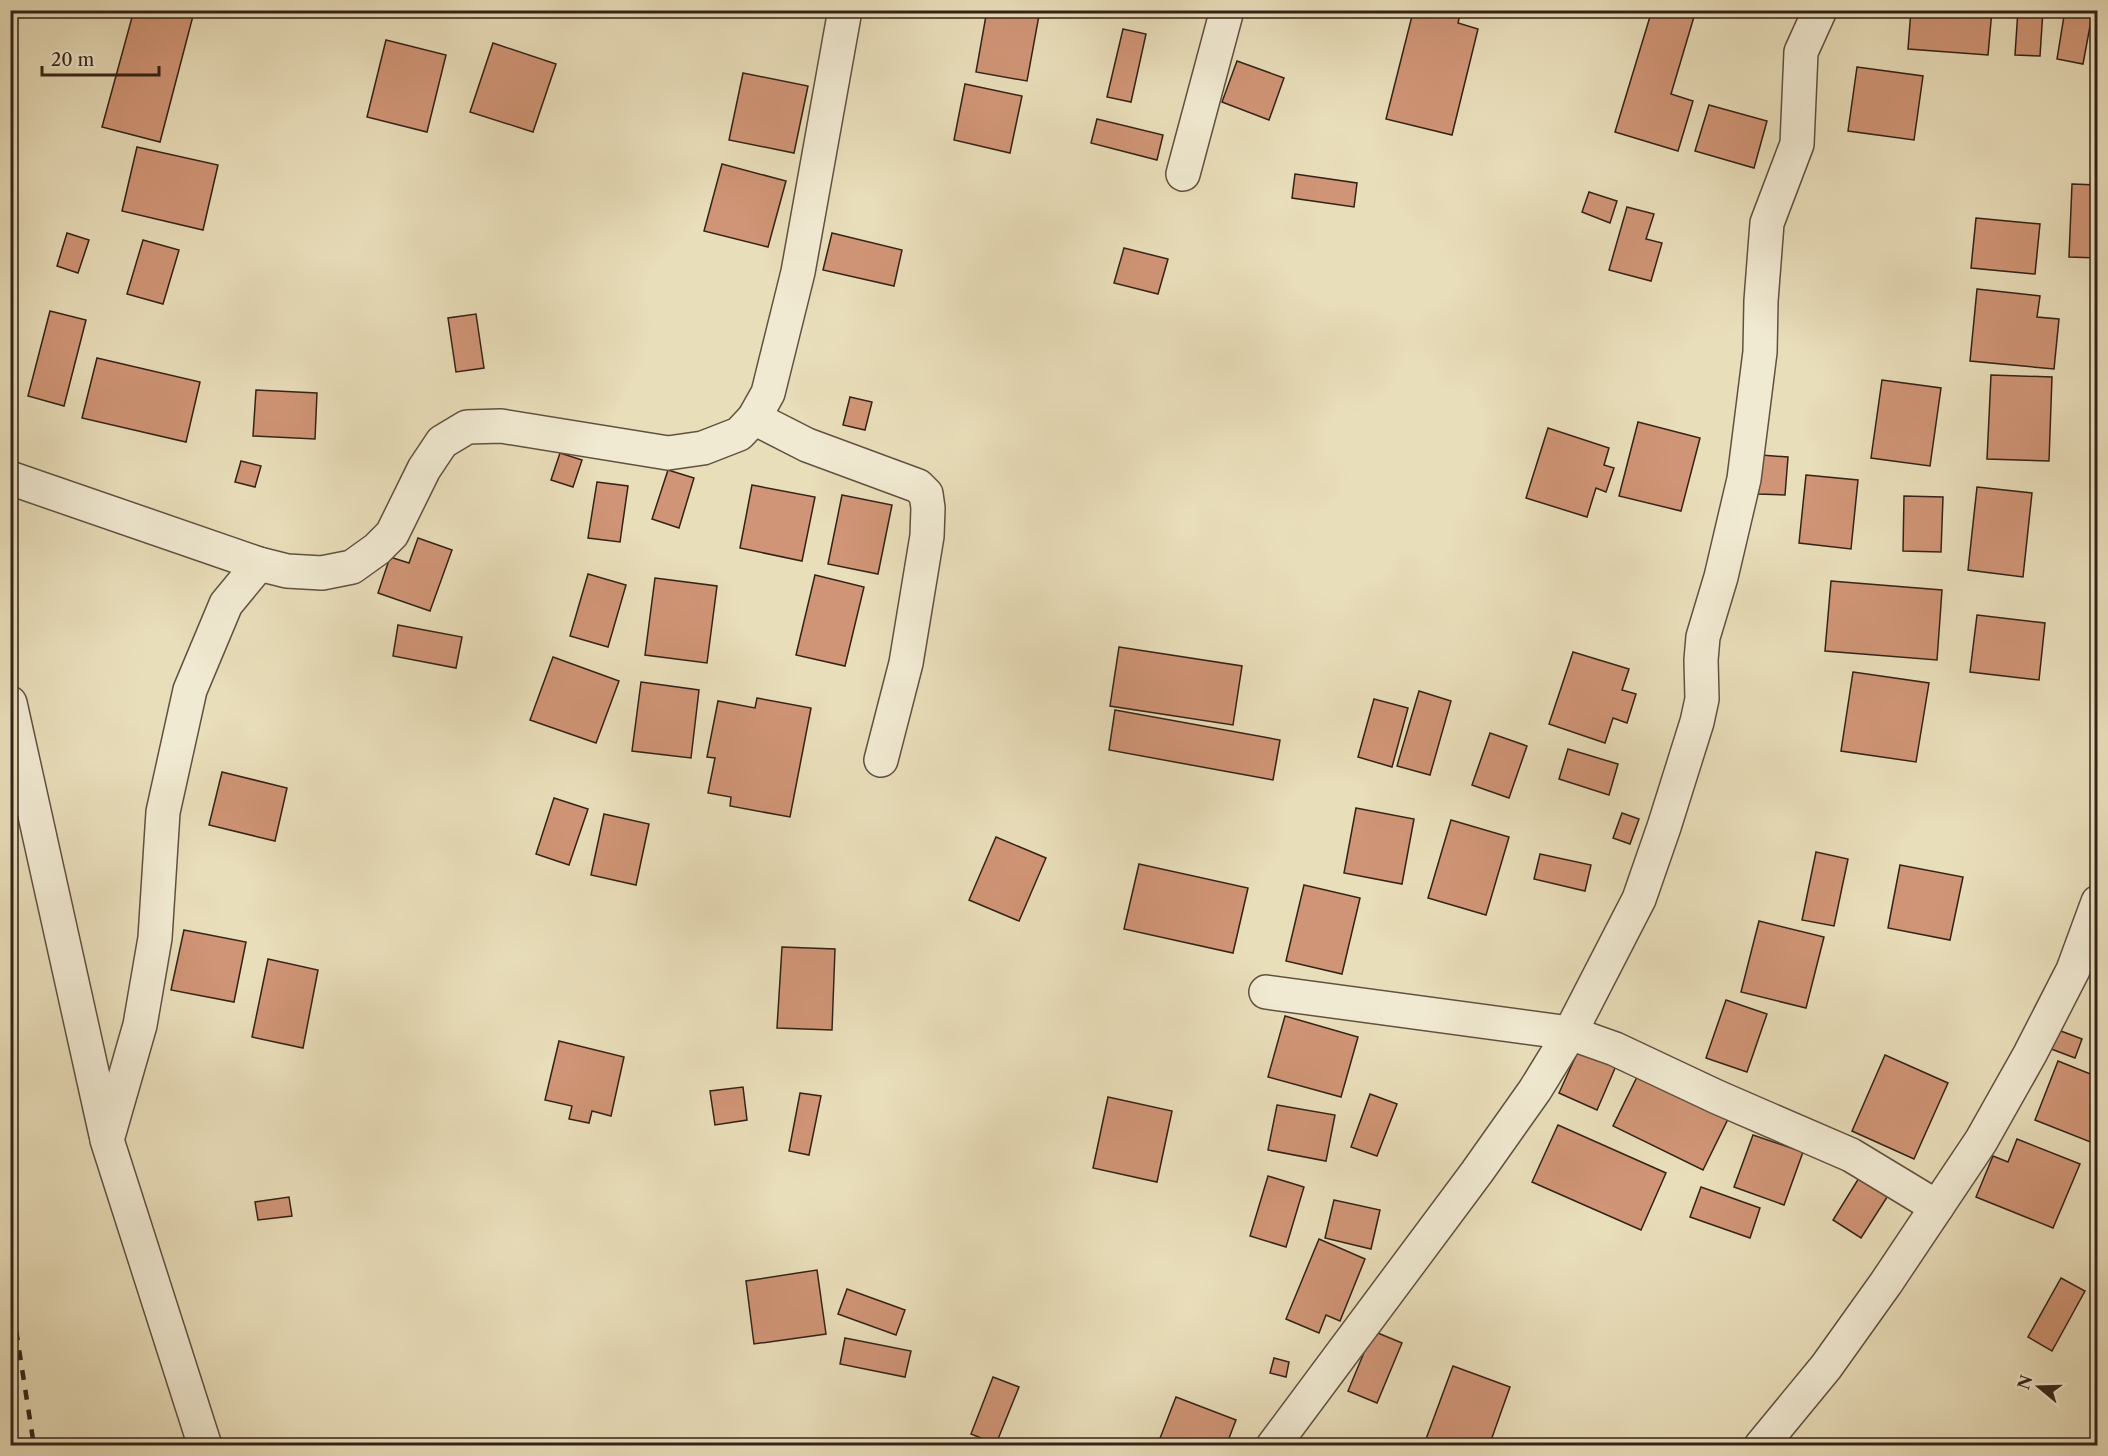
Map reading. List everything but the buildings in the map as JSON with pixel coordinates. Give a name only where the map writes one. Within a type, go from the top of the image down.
[{"type":"street","points":[[10,478],[259,564],[287,571],[322,573],[352,567],[377,549],[392,534],[424,470],[442,442],[466,427],[501,426],[668,453],[703,448],[739,434],[754,418],[768,393],[798,272],[845,10]]},
{"type":"street","points":[[1184,174],[1227,10]]},
{"type":"street","points":[[1274,1446],[1535,1090],[1570,1033],[1639,899],[1664,827],[1702,699],[1703,637],[1721,577],[1744,479],[1760,352],[1767,223],[1797,144],[1801,52],[1820,10]]},
{"type":"street","points":[[754,418],[807,445],[918,486],[926,494],[927,536],[908,652],[881,760]]},
{"type":"street","points":[[107,1140],[140,1025],[155,938],[163,812],[190,690],[226,604],[259,564]]},
{"type":"street","points":[[10,703],[107,1140],[205,1446]]},
{"type":"street","points":[[1761,1446],[1826,1367],[1886,1283],[1981,1141],[2030,1054],[2073,970],[2097,902]]},
{"type":"street","points":[[1266,992],[1570,1033],[1615,1049],[1717,1097],[1851,1155],[1937,1207]]},
{"type":"railway","points":[[10,1291],[34,1446]]},
{"type":"railway","points":[[10,1439],[11,1446]]}]
